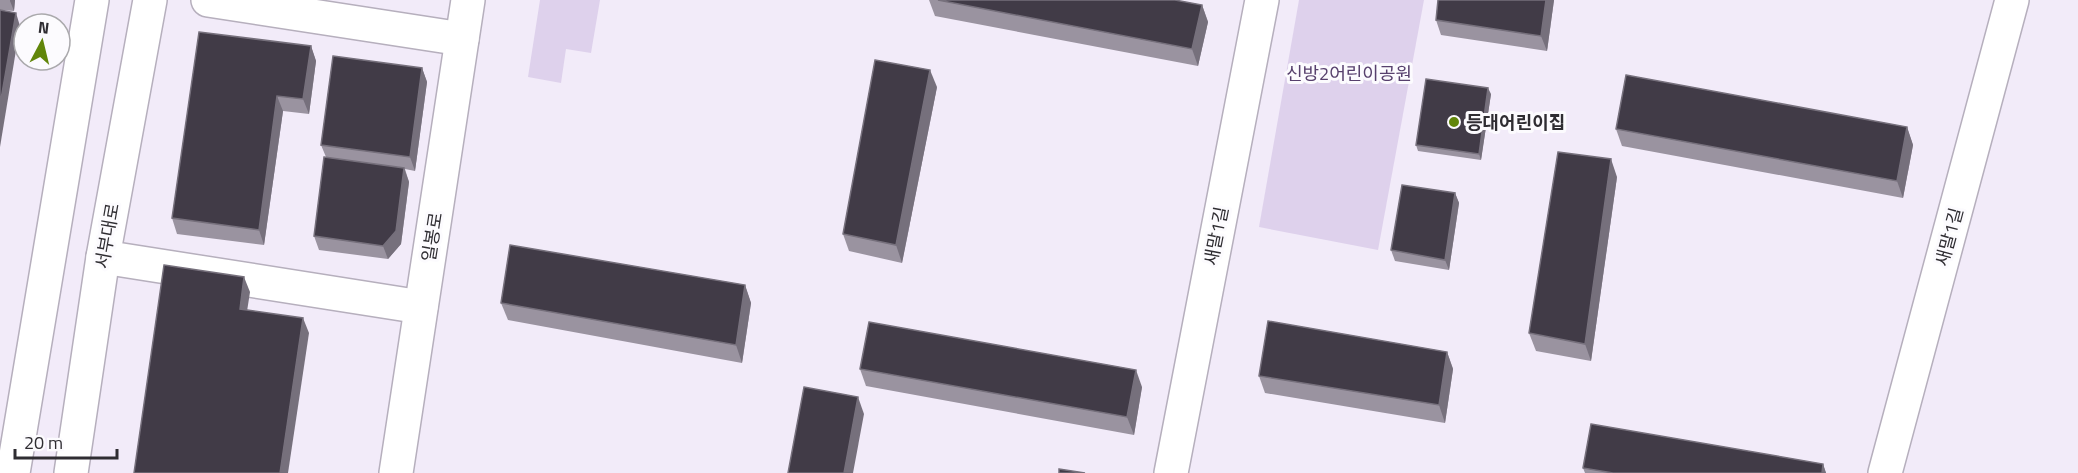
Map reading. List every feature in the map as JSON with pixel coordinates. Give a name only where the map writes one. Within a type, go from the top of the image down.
[{"type":"street","name":"서부대로","points":[[71,473],[103,257],[150,0]]},
{"type":"street","points":[[208,0],[462,39]]},
{"type":"street","name":"일봉로","points":[[396,473],[468,0]]},
{"type":"street","name":"새말1길","points":[[1171,473],[1262,0]]},
{"type":"street","name":"새말1길","points":[[1886,473],[2012,0]]},
{"type":"street","points":[[13,473],[91,1]]},
{"type":"street","points":[[103,257],[421,307]]},
{"type":"green space","points":[[540,0],[600,0],[591,53],[566,49],[561,83],[528,77]]},
{"type":"green space","name":"신방2어린이공원","points":[[1299,0],[1424,0],[1378,250],[1259,227]]},
{"type":"building","points":[[938,0],[1175,0],[1202,5],[1192,49]]},
{"type":"building","points":[[1438,0],[1546,0],[1541,36],[1436,20]]},
{"type":"building","points":[[0,10],[12,12],[12,36],[0,105]]},
{"type":"building","points":[[199,32],[311,46],[303,99],[277,96],[259,230],[172,218]]},
{"type":"building","points":[[333,56],[422,68],[410,157],[321,145]]},
{"type":"building","points":[[875,60],[930,70],[896,245],[843,234]]},
{"type":"building","points":[[1626,75],[1907,127],[1897,181],[1616,129]]},
{"type":"building","name":"등대어린이집","points":[[1426,79],[1488,88],[1479,154],[1416,145]]},
{"type":"building","points":[[1558,152],[1611,159],[1585,344],[1529,333]]},
{"type":"building","points":[[324,157],[404,168],[396,231],[383,246],[314,236]]},
{"type":"building","points":[[1402,185],[1455,193],[1445,260],[1391,250]]},
{"type":"building","points":[[510,245],[745,285],[736,345],[501,303]]},
{"type":"building","points":[[164,265],[244,277],[240,309],[303,318],[280,473],[134,473]]},
{"type":"building","points":[[1268,321],[1447,352],[1439,405],[1259,376]]},
{"type":"building","points":[[869,322],[1136,370],[1127,417],[860,369]]},
{"type":"building","points":[[804,387],[858,397],[844,473],[788,473]]},
{"type":"building","points":[[1591,424],[1823,464],[1822,473],[1613,473],[1583,468]]},
{"type":"building","points":[[1059,469],[1085,473],[1059,473]]},
{"type":"place","name":"등대어린이집","points":[[1454,122]]}]
